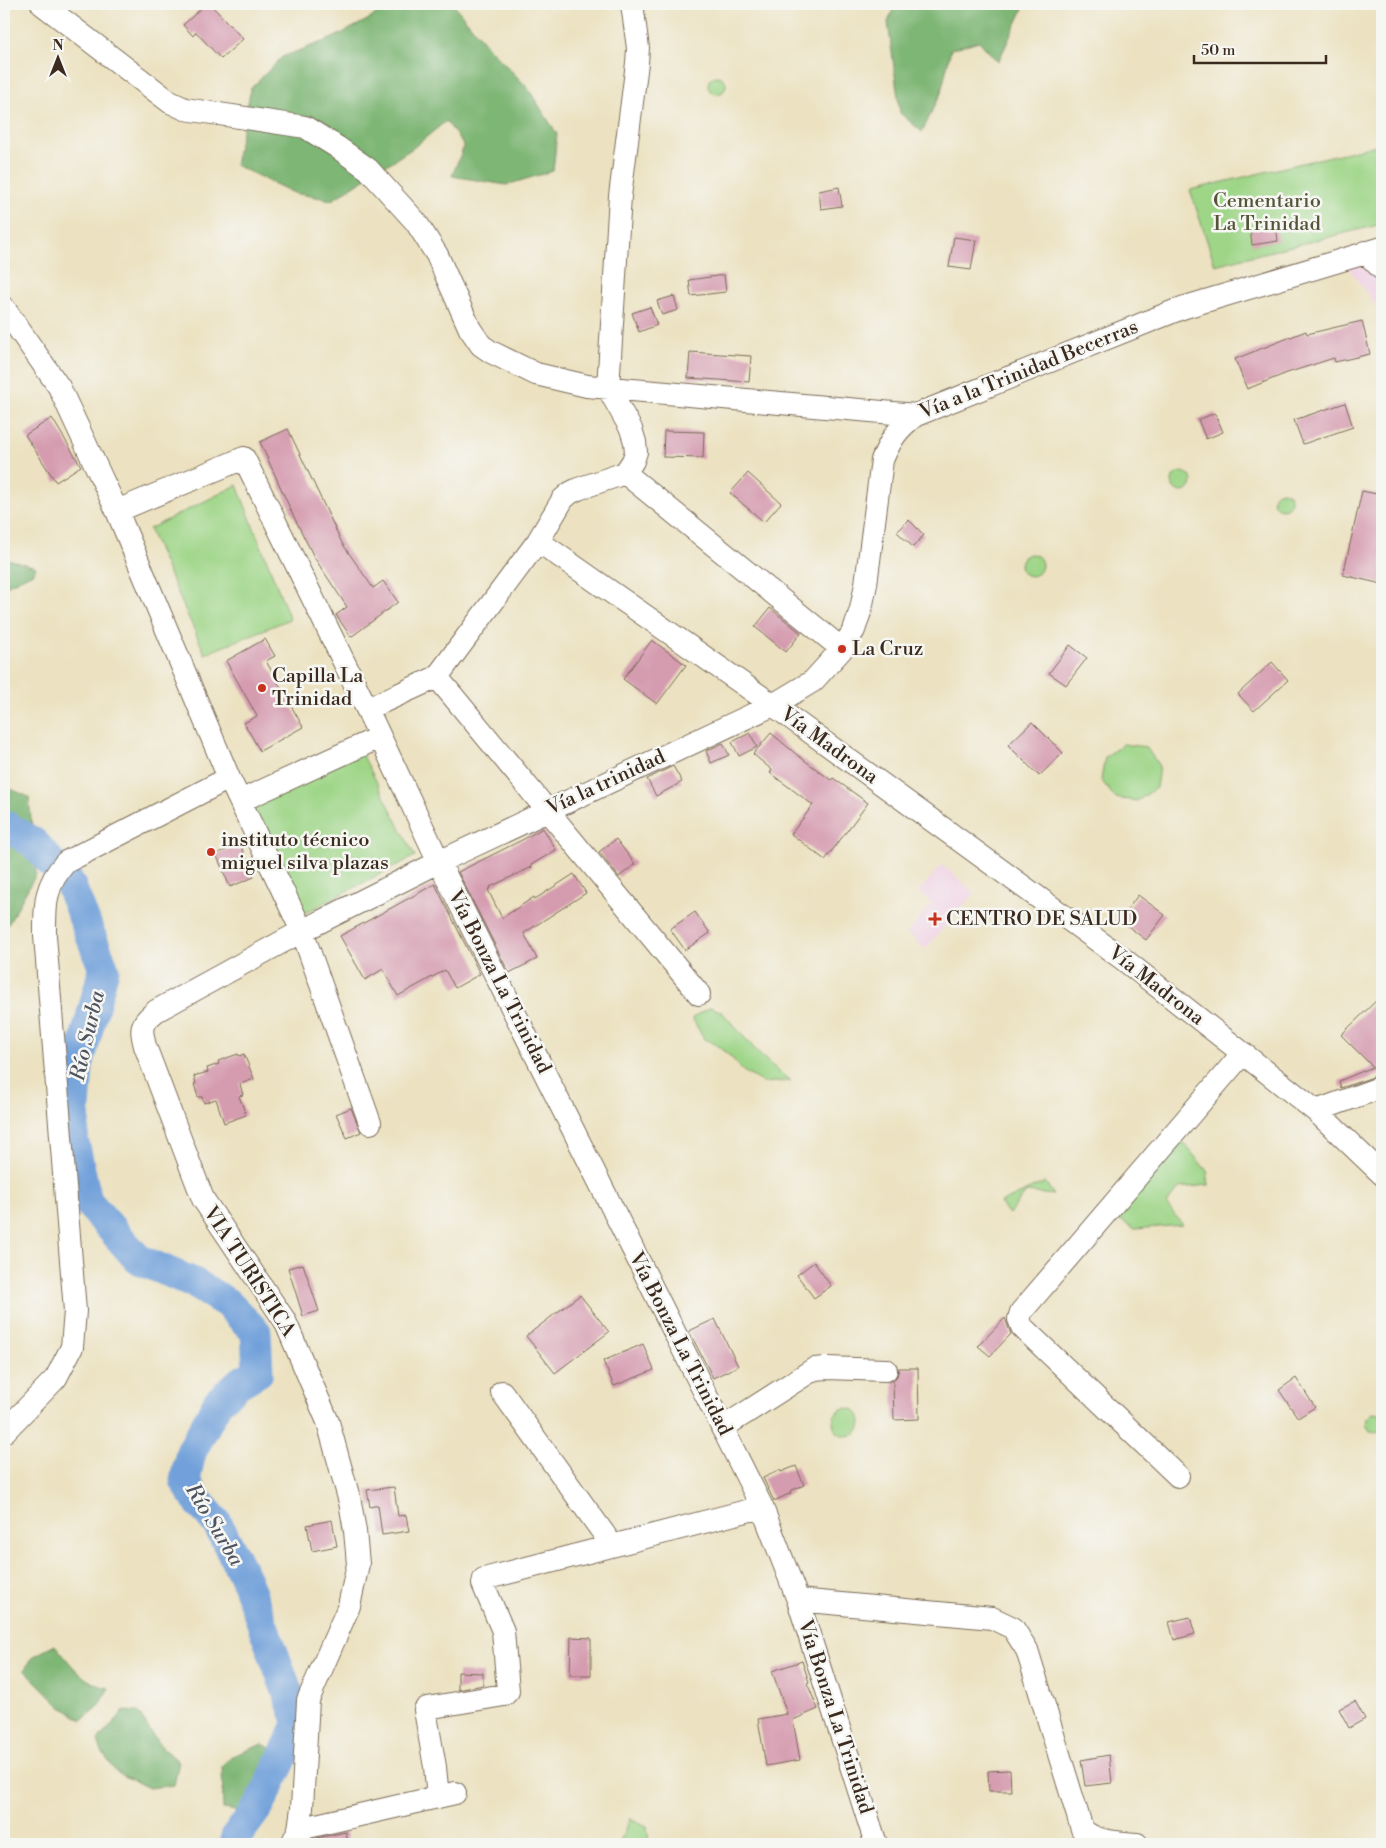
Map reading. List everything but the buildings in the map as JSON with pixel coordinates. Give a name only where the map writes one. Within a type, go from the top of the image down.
[{"type":"street","points":[[42,4],[143,84],[170,102],[185,109],[305,128],[337,147],[368,169],[421,229],[436,255],[470,329],[481,345],[491,352],[536,374],[559,381],[608,388],[916,416]]},
{"type":"street","points":[[367,709],[437,677],[538,541],[563,499],[570,493],[625,473],[633,461],[636,452],[631,429],[608,388],[620,196],[638,62],[632,4]]},
{"type":"street","points":[[1374,250],[1382,269]]},
{"type":"street","name":"Vía a la Trinidad Becerras","points":[[773,705],[813,681],[842,649],[854,630],[861,609],[882,460],[890,442],[901,427],[916,416],[1182,308],[1374,250]]},
{"type":"street","points":[[4,308],[59,386],[117,511],[229,778],[302,931],[370,1123]]},
{"type":"street","name":"Vía Bonza La Trinidad","points":[[117,511],[244,458],[367,709],[439,862],[762,1506],[798,1600],[876,1844]]},
{"type":"street","points":[[625,473],[842,649]]},
{"type":"street","name":"Vía Madrona","points":[[538,541],[773,705],[1123,958],[1316,1111],[1382,1174]]},
{"type":"street","points":[[437,677],[699,994]]},
{"type":"street","name":"Vía la trinidad","points":[[302,931],[439,862],[773,705]]},
{"type":"street","points":[[240,801],[380,738]]},
{"type":"street","points":[[4,1432],[56,1378],[72,1347],[76,1312],[45,936],[45,904],[60,869],[229,778]]},
{"type":"street","name":"VIA TURISTICA","points":[[295,1836],[302,1808],[308,1700],[349,1606],[354,1587],[358,1564],[354,1521],[328,1422],[286,1320],[203,1199],[145,1046],[142,1033],[144,1021],[156,1011],[302,931]]},
{"type":"street","points":[[1178,1476],[1022,1327],[1019,1319],[1021,1312],[1242,1053]]},
{"type":"street","points":[[1316,1111],[1382,1087]]},
{"type":"street","points":[[722,1428],[814,1369],[886,1370]]},
{"type":"street","points":[[502,1392],[612,1545]]},
{"type":"street","points":[[295,1836],[447,1795],[435,1767],[425,1710],[504,1695],[508,1691],[503,1630],[483,1584],[484,1579],[762,1506]]},
{"type":"street","points":[[798,1600],[992,1618],[1013,1628],[1027,1650],[1082,1828],[1089,1836],[1137,1844]]},
{"type":"shaded area","points":[[1382,259],[1382,314],[1348,267]]},
{"type":"shaded area","name":"CENTRO DE SALUD","points":[[942,865],[975,893],[925,949],[907,933],[932,904],[918,892]]},
{"type":"green space","points":[[387,4],[453,4],[489,48],[527,87],[557,134],[553,171],[506,185],[452,176],[464,146],[446,121],[413,148],[332,200],[294,193],[235,165],[251,88],[282,57],[333,38],[371,18]]},
{"type":"green space","points":[[895,4],[1022,4],[1023,9],[998,62],[979,41],[951,49],[941,93],[922,132],[900,113],[888,22]]},
{"type":"green space","points":[[713,76],[721,76],[726,81],[724,92],[713,94],[708,89],[708,81]]},
{"type":"green space","name":"Cementario La Trinidad","points":[[1381,144],[1382,224],[1215,265],[1190,190]]},
{"type":"green space","points":[[1182,472],[1189,475],[1192,482],[1189,489],[1182,492],[1175,489],[1172,482],[1175,475]]},
{"type":"green space","points":[[237,485],[290,619],[205,654],[149,529]]},
{"type":"green space","points":[[1278,491],[1286,491],[1291,496],[1289,507],[1278,509],[1273,504],[1273,496]]},
{"type":"green space","points":[[1031,554],[1039,557],[1042,565],[1039,573],[1031,576],[1023,573],[1020,565],[1023,557]]},
{"type":"green space","points":[[4,558],[36,567],[33,573],[4,587]]},
{"type":"green space","points":[[1123,744],[1146,747],[1159,766],[1156,788],[1137,801],[1115,798],[1101,780],[1105,757]]},
{"type":"green space","points":[[361,752],[415,856],[303,914],[249,809]]},
{"type":"green space","points":[[4,786],[29,797],[36,874],[4,932]]},
{"type":"green space","points":[[711,1007],[722,1012],[760,1055],[790,1081],[763,1083],[743,1071],[731,1057],[715,1044],[704,1039],[692,1018]]},
{"type":"green space","points":[[1167,1138],[1183,1142],[1207,1171],[1209,1185],[1179,1188],[1166,1204],[1183,1225],[1135,1229],[1117,1218],[1117,1198]]},
{"type":"green space","points":[[1045,1182],[1054,1195],[1026,1192],[1009,1214],[1000,1203]]},
{"type":"green space","points":[[847,1408],[857,1412],[861,1422],[857,1432],[847,1436],[837,1432],[833,1422],[837,1412]]},
{"type":"green space","points":[[1373,1413],[1381,1414],[1382,1416],[1382,1429],[1378,1432],[1370,1431],[1366,1425],[1367,1418]]},
{"type":"green space","points":[[55,1645],[78,1672],[92,1682],[109,1688],[97,1708],[82,1720],[60,1706],[24,1670],[34,1656]]},
{"type":"green space","points":[[124,1711],[138,1712],[158,1743],[179,1762],[174,1785],[149,1788],[116,1772],[102,1752],[98,1740]]},
{"type":"green space","points":[[263,1744],[274,1750],[253,1813],[223,1809],[222,1766],[232,1756]]},
{"type":"green space","points":[[630,1818],[647,1826],[649,1844],[619,1844]]},
{"type":"waterway","name":"Río Surba","points":[[4,825],[34,843],[70,884],[104,969],[78,1066],[73,1138],[87,1201],[138,1259],[194,1283],[227,1303],[256,1332],[258,1372],[239,1383],[218,1402],[191,1452],[185,1480],[196,1499],[217,1523],[246,1580],[299,1723],[261,1803],[236,1837],[234,1844]]},
{"type":"place","name":"La Cruz","points":[[842,649]]},
{"type":"place","name":"Capilla La Trinidad","points":[[262,688]]},
{"type":"place","name":"instituto técnico miguel silva plazas","points":[[211,852]]},
{"type":"place","name":"CENTRO DE SALUD","points":[[935,919]]}]
